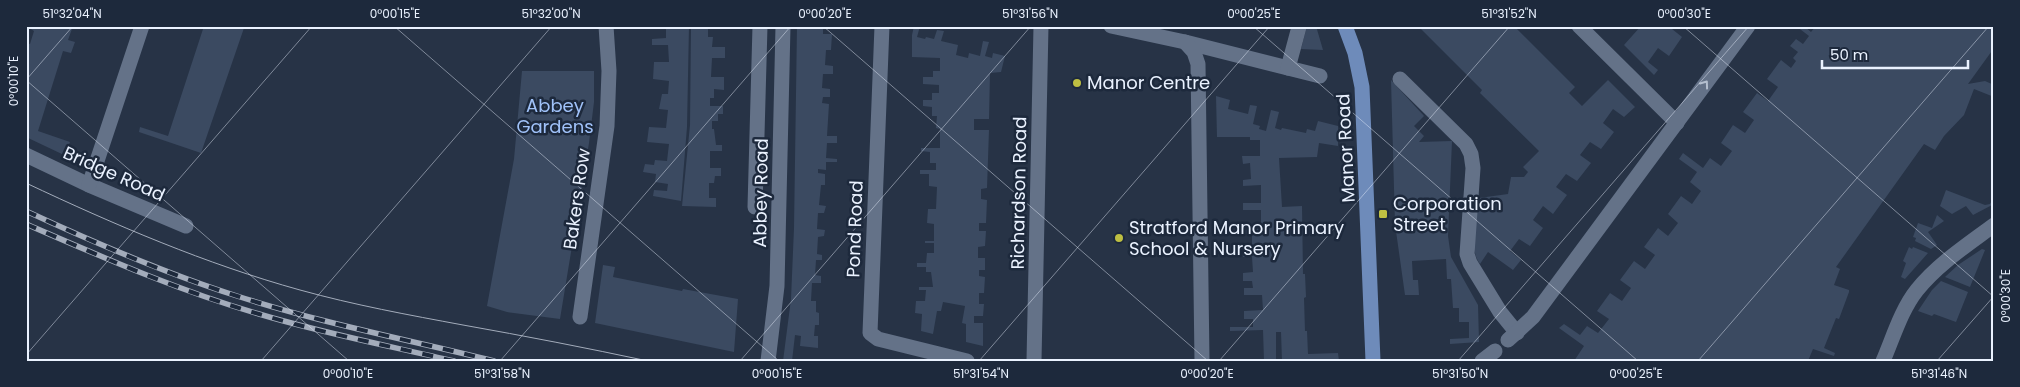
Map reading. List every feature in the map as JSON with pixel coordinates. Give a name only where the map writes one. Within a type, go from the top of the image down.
[{"type":"main road","name":"Manor Road","points":[[1345,26],[1355,53],[1362,87],[1373,361]]},
{"type":"street","points":[[89,185],[142,26]]},
{"type":"street","name":"Bakers Row","points":[[580,317],[607,126],[609,71],[606,26]]},
{"type":"street","name":"Abbey Road","points":[[755,207],[760,26]]},
{"type":"street","name":"Abbey Road","points":[[768,361],[778,281],[782,26]]},
{"type":"street","name":"Pond Road","points":[[882,26],[870,333],[878,339],[966,361]]},
{"type":"street","name":"Richardson Road","points":[[1034,361],[1041,26]]},
{"type":"street","points":[[1111,26],[1185,42],[1320,76]]},
{"type":"street","points":[[1579,26],[1676,123]]},
{"type":"street","points":[[1400,79],[1466,144],[1473,168],[1467,254],[1470,263],[1500,312],[1512,337],[1533,317],[1748,26]]},
{"type":"street","points":[[1288,68],[1299,27]]},
{"type":"street","points":[[1185,42],[1194,52],[1198,64],[1202,361]]},
{"type":"street","name":"Bridge Road","points":[[26,155],[89,185],[186,226]]},
{"type":"street","points":[[1883,361],[1915,292],[1936,270],[1994,225]]},
{"type":"street","points":[[1482,361],[1496,351]]},
{"type":"green space","points":[[26,26],[73,26],[68,40],[75,42],[71,53],[63,51],[38,131],[70,142],[64,155],[26,137],[26,43],[30,44],[34,31]]},
{"type":"green space","points":[[204,26],[239,26],[244,28],[201,153],[139,132],[140,127],[168,136]]},
{"type":"green space","points":[[666,26],[689,26],[687,127],[681,201],[653,196],[654,190],[667,191],[668,184],[655,182],[656,174],[643,172],[645,164],[654,165],[655,160],[667,161],[669,144],[647,142],[649,127],[666,128],[668,110],[659,109],[662,94],[668,94],[669,81],[653,79],[654,62],[669,62],[668,45],[652,45],[652,39],[666,38]]},
{"type":"green space","points":[[691,26],[725,26],[725,29],[708,29],[708,37],[713,37],[712,47],[725,47],[725,58],[712,58],[711,77],[724,77],[724,90],[714,89],[714,98],[710,98],[710,106],[723,106],[723,114],[718,114],[718,121],[712,121],[716,145],[722,145],[722,151],[710,151],[710,168],[721,168],[721,176],[715,176],[714,183],[709,183],[709,198],[716,198],[716,207],[682,206],[690,125]]},
{"type":"green space","points":[[797,26],[832,26],[823,27],[823,34],[832,34],[831,50],[826,50],[825,65],[833,66],[833,74],[823,74],[822,88],[830,89],[830,97],[823,97],[822,103],[829,104],[827,136],[837,136],[837,143],[827,143],[826,158],[837,159],[837,162],[826,162],[826,170],[818,169],[818,173],[825,174],[825,185],[821,185],[819,205],[826,206],[824,213],[818,213],[817,229],[825,230],[824,236],[818,237],[817,254],[822,255],[822,260],[816,260],[815,275],[821,276],[821,283],[812,283],[811,301],[816,301],[816,312],[819,313],[819,325],[815,325],[814,336],[818,336],[818,348],[800,346],[801,336],[795,335],[792,361],[783,361],[791,299],[794,228]]},
{"type":"green space","points":[[914,26],[920,26],[917,37],[925,39],[926,37],[934,39],[937,30],[944,31],[941,41],[958,45],[956,55],[968,58],[969,53],[980,56],[983,41],[989,42],[985,56],[992,58],[993,53],[1005,56],[1001,72],[990,73],[989,119],[974,119],[974,130],[989,130],[987,188],[981,189],[981,199],[987,200],[986,223],[979,223],[979,231],[986,231],[985,246],[978,247],[978,258],[985,258],[985,270],[979,270],[979,276],[985,277],[984,293],[979,293],[979,304],[984,304],[983,316],[974,316],[974,323],[983,323],[983,346],[966,342],[966,324],[962,323],[965,306],[943,302],[941,311],[937,311],[933,334],[921,331],[922,314],[915,313],[916,301],[925,301],[926,290],[919,290],[919,287],[933,287],[931,272],[926,272],[926,267],[917,267],[917,263],[926,263],[927,253],[934,253],[934,243],[925,243],[925,241],[934,241],[934,224],[927,223],[928,209],[936,209],[937,187],[929,186],[929,174],[920,174],[920,170],[936,170],[936,163],[930,163],[930,152],[921,151],[921,148],[940,148],[940,129],[936,128],[937,116],[932,116],[932,107],[923,106],[923,100],[932,100],[932,93],[939,93],[939,85],[923,84],[923,77],[933,77],[933,71],[940,71],[940,58],[912,57]]},
{"type":"green space","points":[[1307,26],[1316,26],[1323,50],[1301,49]]},
{"type":"green space","points":[[1418,26],[1514,26],[1575,87],[1569,93],[1582,106],[1608,80],[1635,107],[1624,117],[1613,109],[1603,123],[1614,132],[1601,149],[1590,142],[1580,155],[1591,163],[1577,181],[1566,174],[1556,187],[1567,195],[1553,214],[1543,206],[1533,220],[1543,228],[1530,246],[1519,239],[1510,251],[1521,260],[1513,270],[1488,252],[1480,264],[1476,257],[1474,250],[1474,225],[1477,201],[1479,198],[1508,194],[1511,177],[1524,177],[1528,172],[1523,167],[1539,151],[1480,93],[1482,90]]},
{"type":"green space","points":[[1641,26],[1674,26],[1672,29],[1682,37],[1669,56],[1658,48],[1648,62],[1658,70],[1654,75],[1624,45]]},
{"type":"green space","points":[[1796,26],[1804,26],[1811,32],[1816,26],[1994,26],[1994,48],[1968,84],[1985,81],[1994,85],[1994,97],[1974,89],[1964,115],[1944,136],[1935,150],[1924,144],[1836,267],[1840,269],[1834,285],[1849,290],[1849,292],[1839,319],[1836,318],[1824,348],[1835,353],[1834,356],[1813,349],[1808,361],[1574,361],[1584,346],[1559,328],[1564,324],[1580,335],[1587,326],[1598,333],[1609,319],[1597,311],[1610,293],[1622,301],[1631,288],[1620,280],[1634,261],[1645,269],[1655,255],[1644,247],[1658,228],[1668,236],[1678,223],[1668,214],[1681,196],[1692,204],[1701,191],[1690,182],[1697,172],[1679,159],[1683,153],[1703,168],[1710,158],[1721,166],[1732,151],[1721,143],[1733,125],[1745,133],[1754,120],[1743,112],[1757,93],[1768,101],[1778,87],[1767,79],[1781,60],[1791,68],[1796,61],[1793,58],[1798,52],[1790,46],[1796,39],[1803,44],[1809,36]]},
{"type":"green space","name":"Abbey Gardens","points":[[522,71],[594,71],[594,102],[589,143],[560,319],[507,312],[487,306],[514,159]]},
{"type":"green space","points":[[1391,80],[1424,116],[1414,126],[1424,136],[1419,142],[1452,141],[1448,236],[1451,257],[1478,305],[1479,342],[1450,344],[1450,339],[1469,338],[1469,322],[1459,322],[1459,308],[1453,308],[1451,279],[1447,279],[1446,259],[1412,261],[1413,280],[1418,280],[1419,295],[1405,295],[1395,224]]},
{"type":"green space","points":[[1216,96],[1230,100],[1228,109],[1248,114],[1250,105],[1257,106],[1253,124],[1260,126],[1259,129],[1266,131],[1271,110],[1279,112],[1275,128],[1281,130],[1282,128],[1306,133],[1307,129],[1315,131],[1318,121],[1338,126],[1338,146],[1319,143],[1317,157],[1279,158],[1282,207],[1302,206],[1303,274],[1305,274],[1306,297],[1304,298],[1305,331],[1307,331],[1308,354],[1338,353],[1339,361],[1282,361],[1281,332],[1276,332],[1276,361],[1264,361],[1263,330],[1230,331],[1230,327],[1253,327],[1253,319],[1244,319],[1244,311],[1263,310],[1262,295],[1244,295],[1244,288],[1253,288],[1252,281],[1243,281],[1243,273],[1253,272],[1252,257],[1243,257],[1243,249],[1252,249],[1252,234],[1243,234],[1243,230],[1261,229],[1261,210],[1243,210],[1243,203],[1261,203],[1261,185],[1243,186],[1243,180],[1251,179],[1250,163],[1243,164],[1242,156],[1260,156],[1260,140],[1250,140],[1250,137],[1217,137]]},
{"type":"green space","points":[[1946,190],[1985,205],[1990,204],[1994,197],[1994,204],[1973,215],[1966,206],[1952,214],[1940,206]]},
{"type":"green space","points":[[1937,215],[1944,221],[1928,232],[1937,245],[1931,249],[1915,241],[1916,238],[1913,237],[1918,223],[1932,228]]},
{"type":"green space","points":[[1909,247],[1928,253],[1905,279],[1901,277],[1906,263],[1903,261]]},
{"type":"green space","points":[[1982,249],[1985,250],[1970,287],[1945,277],[1958,265]]},
{"type":"green space","points":[[603,265],[615,267],[613,277],[682,291],[683,289],[738,299],[734,352],[595,323]]},
{"type":"green space","points":[[1941,281],[1968,292],[1956,322],[1934,314],[1932,316],[1918,311],[1932,290]]},
{"type":"tram line","points":[[26,183],[93,214],[195,256],[265,280],[382,309],[648,361]]},
{"type":"railway","points":[[26,211],[130,257],[183,278],[237,296],[333,323],[494,361]]},
{"type":"railway","points":[[26,224],[141,273],[229,305],[307,327],[454,361]]},
{"type":"place","name":"Manor Centre","points":[[1077,83]]},
{"type":"place","name":"Corporation Street","points":[[1383,214]]},
{"type":"place","name":"Stratford Manor Primary School & Nursery","points":[[1119,238]]}]
